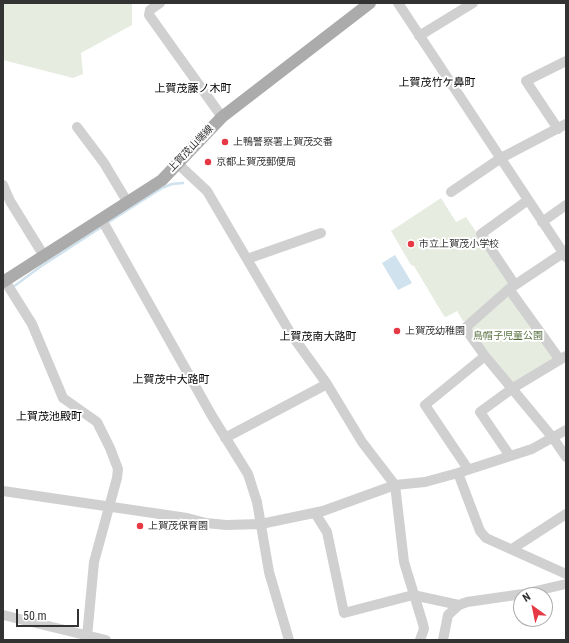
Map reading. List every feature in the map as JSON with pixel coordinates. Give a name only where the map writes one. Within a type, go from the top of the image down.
[{"type":"main road","name":"上賀茂山端線","points":[[5,282],[44,256],[104,224],[128,203],[162,180],[222,117],[370,3]]},
{"type":"street","points":[[160,3],[150,10],[150,15],[222,117]]},
{"type":"street","points":[[398,3],[564,255],[512,287],[465,328],[485,356],[553,438],[566,458]]},
{"type":"street","points":[[419,36],[473,3]]},
{"type":"street","points":[[451,192],[501,158],[562,126],[526,81],[566,61]]},
{"type":"street","points":[[76,127],[104,163],[128,203]]},
{"type":"street","points":[[177,163],[207,191],[291,334],[327,384],[362,442],[395,486],[404,562],[424,629],[420,640]]},
{"type":"street","points":[[3,185],[10,201],[44,256]]},
{"type":"street","points":[[510,456],[480,412],[513,388],[563,358],[512,287],[481,234],[528,200]]},
{"type":"street","points":[[542,222],[566,205]]},
{"type":"street","points":[[104,224],[225,438],[248,474],[257,502],[269,572],[289,640]]},
{"type":"street","points":[[247,259],[321,234]]},
{"type":"street","points":[[5,282],[32,324],[63,398],[94,419],[110,448],[118,469],[94,562],[87,636]]},
{"type":"street","points":[[468,469],[425,405],[485,356]]},
{"type":"street","points":[[225,438],[327,384]]},
{"type":"street","points":[[3,491],[109,508],[187,518],[206,523],[226,525],[261,524],[315,513],[395,486],[425,482],[458,473],[532,448],[566,430]]},
{"type":"street","points":[[458,473],[480,531],[486,538],[566,574]]},
{"type":"street","points":[[315,513],[327,532],[344,613],[415,595],[458,605]]},
{"type":"street","points":[[512,549],[566,514]]},
{"type":"street","points":[[443,640],[448,615],[458,605],[467,602],[523,594],[566,584]]},
{"type":"street","points":[[3,614],[106,640]]},
{"type":"green space","points":[[3,3],[132,3],[132,25],[81,53],[83,74],[73,78],[3,60]]},
{"type":"green space","points":[[441,198],[456,222],[466,217],[510,281],[509,285],[468,321],[463,321],[457,311],[446,317],[444,316],[391,231]]},
{"type":"green space","name":"鳥帽子児童公園","points":[[508,294],[555,358],[514,385],[471,329]]},
{"type":"water","points":[[395,255],[412,283],[398,290],[382,263]]},
{"type":"waterway","points":[[107,223],[162,188],[172,184],[183,183]]},
{"type":"waterway","points":[[13,287],[40,267],[103,226]]},
{"type":"place","name":"上鴨警察署上賀茂交番","points":[[225,142]]},
{"type":"place","name":"京都上賀茂郵便局","points":[[208,162]]},
{"type":"place","name":"市立上賀茂小学校","points":[[411,244]]},
{"type":"place","name":"上賀茂幼稚園","points":[[397,331]]},
{"type":"place","name":"上賀茂保育園","points":[[140,526]]},
{"type":"district","name":"上賀茂竹ケ鼻町","points":[[437,83]]},
{"type":"district","name":"上賀茂藤ノ木町","points":[[193,89]]},
{"type":"district","name":"上賀茂南大路町","points":[[318,337]]},
{"type":"district","name":"上賀茂中大路町","points":[[171,380]]},
{"type":"district","name":"上賀茂池殿町","points":[[49,417]]}]
